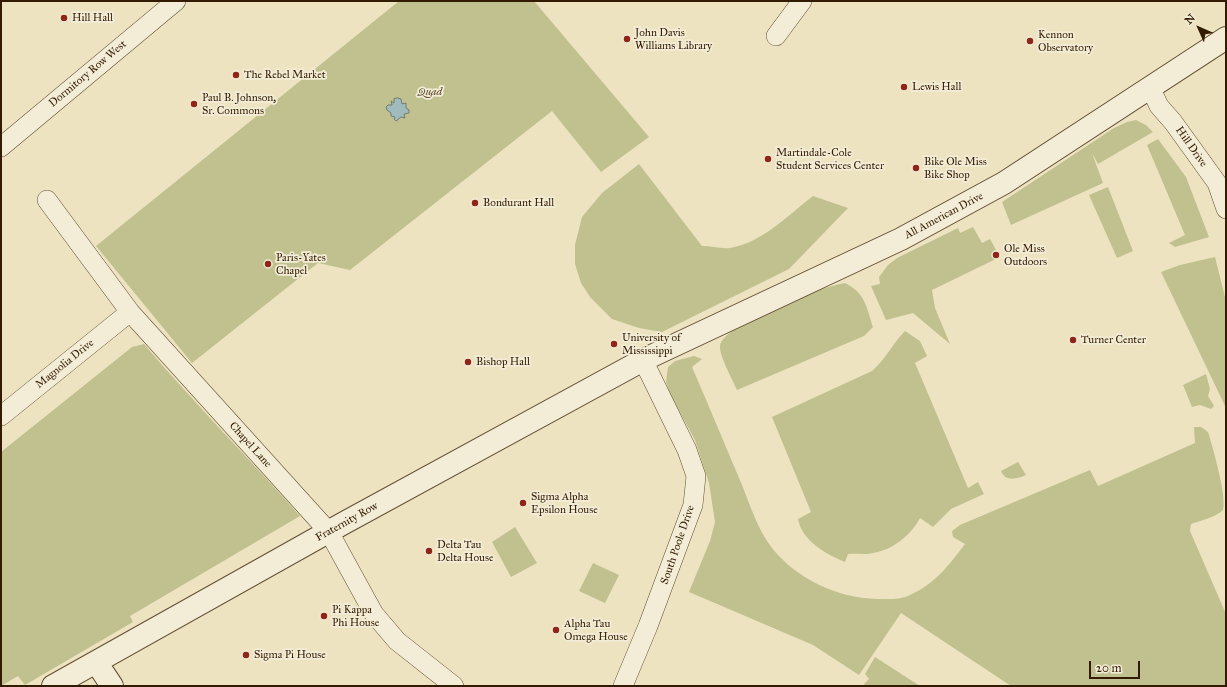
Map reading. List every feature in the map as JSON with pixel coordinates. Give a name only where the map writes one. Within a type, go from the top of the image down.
[{"type":"street","name":"Dormitory Row West","points":[[1,147],[176,1]]},
{"type":"street","points":[[776,36],[802,1]]},
{"type":"street","name":"All American Drive","points":[[643,360],[901,239],[1004,183],[1226,38]]},
{"type":"street","name":"Hill Drive","points":[[1150,87],[1159,106],[1217,183],[1226,209]]},
{"type":"street","name":"Chapel Lane","points":[[48,200],[130,312],[329,532],[374,614],[396,641],[454,686]]},
{"type":"street","name":"Magnolia Drive","points":[[1,416],[130,312]]},
{"type":"street","name":"Fraternity Row","points":[[53,686],[329,532],[643,360]]},
{"type":"street","name":"South Poole Drive","points":[[623,686],[648,626],[693,505],[696,476],[687,450],[643,360]]},
{"type":"street","points":[[96,662],[112,686]]},
{"type":"green space","name":"Quad","points":[[399,1],[534,1],[649,137],[601,172],[552,111],[350,270],[318,263],[192,363],[96,246]]},
{"type":"green space","points":[[1136,120],[1146,125],[1153,132],[1098,164],[1092,153],[1103,183],[1011,225],[1002,202],[1114,128]]},
{"type":"green space","points":[[1158,139],[1186,177],[1209,237],[1175,247],[1169,243],[1185,235],[1147,145]]},
{"type":"green space","points":[[639,164],[702,246],[730,248],[742,245],[764,234],[813,196],[848,208],[789,269],[662,332],[639,328],[612,319],[590,297],[581,283],[575,264],[575,245],[582,217],[602,193]]},
{"type":"green space","points":[[1108,187],[1133,251],[1117,258],[1089,195]]},
{"type":"green space","points":[[973,227],[982,243],[990,239],[1000,257],[932,290],[935,308],[950,344],[913,313],[886,320],[871,286],[880,284],[879,277],[888,265],[897,258],[958,228],[960,233]]},
{"type":"green space","points":[[1215,257],[1226,301],[1226,408],[1161,272],[1180,265]]},
{"type":"green space","points":[[845,283],[852,287],[861,296],[867,307],[873,327],[864,336],[737,390],[720,350],[721,343],[725,337],[734,330],[789,303],[831,286]]},
{"type":"green space","points":[[905,331],[920,341],[927,356],[915,363],[968,488],[978,482],[984,494],[951,509],[933,527],[920,518],[912,530],[901,541],[888,549],[867,554],[848,554],[845,562],[816,546],[804,534],[800,527],[798,519],[811,512],[772,417],[872,371],[881,362]]},
{"type":"green space","points":[[144,344],[182,388],[300,516],[130,616],[133,622],[25,685],[18,676],[1,686],[1,452],[132,347]]},
{"type":"green space","points":[[694,356],[702,359],[692,367],[755,517],[767,541],[782,559],[793,569],[819,585],[833,591],[862,598],[902,598],[919,591],[934,580],[965,544],[953,537],[952,531],[960,525],[1090,470],[1098,486],[1195,443],[1194,427],[1201,427],[1208,432],[1219,472],[1224,504],[1223,510],[1216,515],[1191,524],[1190,531],[1226,614],[1226,686],[1011,686],[901,613],[859,675],[813,645],[689,592],[710,541],[715,522],[709,483],[695,440],[670,394],[666,382],[668,367],[675,361]]},
{"type":"green space","points":[[1206,374],[1210,389],[1208,396],[1214,406],[1211,409],[1200,405],[1192,407],[1183,385]]},
{"type":"green space","points":[[1018,462],[1026,475],[1012,479],[1005,477],[1001,471]]},
{"type":"green space","points":[[515,527],[537,563],[511,577],[492,542]]},
{"type":"green space","points":[[593,563],[619,575],[605,603],[579,591]]},
{"type":"green space","points":[[875,657],[920,686],[866,686],[864,684],[869,679],[865,674]]},
{"type":"water","points":[[394,99],[401,99],[402,104],[406,103],[406,108],[409,110],[409,113],[404,114],[405,118],[401,117],[396,121],[394,119],[395,117],[391,116],[391,113],[386,107],[388,105],[392,105],[391,101],[394,103]]},
{"type":"place","name":"Hill Hall","points":[[64,18]]},
{"type":"place","name":"John Davis Williams Library","points":[[627,39]]},
{"type":"place","name":"Kennon Observatory","points":[[1030,41]]},
{"type":"place","name":"The Rebel Market","points":[[236,75]]},
{"type":"place","name":"Lewis Hall","points":[[904,87]]},
{"type":"place","name":"Paul B. Johnson, Sr. Commons","points":[[194,104]]},
{"type":"place","name":"Martindale-Cole Student Services Center","points":[[768,159]]},
{"type":"place","name":"Bike Ole Miss Bike Shop","points":[[916,168]]},
{"type":"place","name":"Bondurant Hall","points":[[475,203]]},
{"type":"place","name":"Ole Miss Outdoors","points":[[996,255]]},
{"type":"place","name":"Paris-Yates Chapel","points":[[268,264]]},
{"type":"place","name":"Turner Center","points":[[1073,340]]},
{"type":"place","name":"University of Mississippi","points":[[614,344]]},
{"type":"place","name":"Bishop Hall","points":[[468,362]]},
{"type":"place","name":"Sigma Alpha Epsilon House","points":[[523,503]]},
{"type":"place","name":"Delta Tau Delta House","points":[[429,551]]},
{"type":"place","name":"Pi Kappa Phi House","points":[[324,616]]},
{"type":"place","name":"Alpha Tau Omega House","points":[[556,630]]},
{"type":"place","name":"Sigma Pi House","points":[[246,655]]}]
